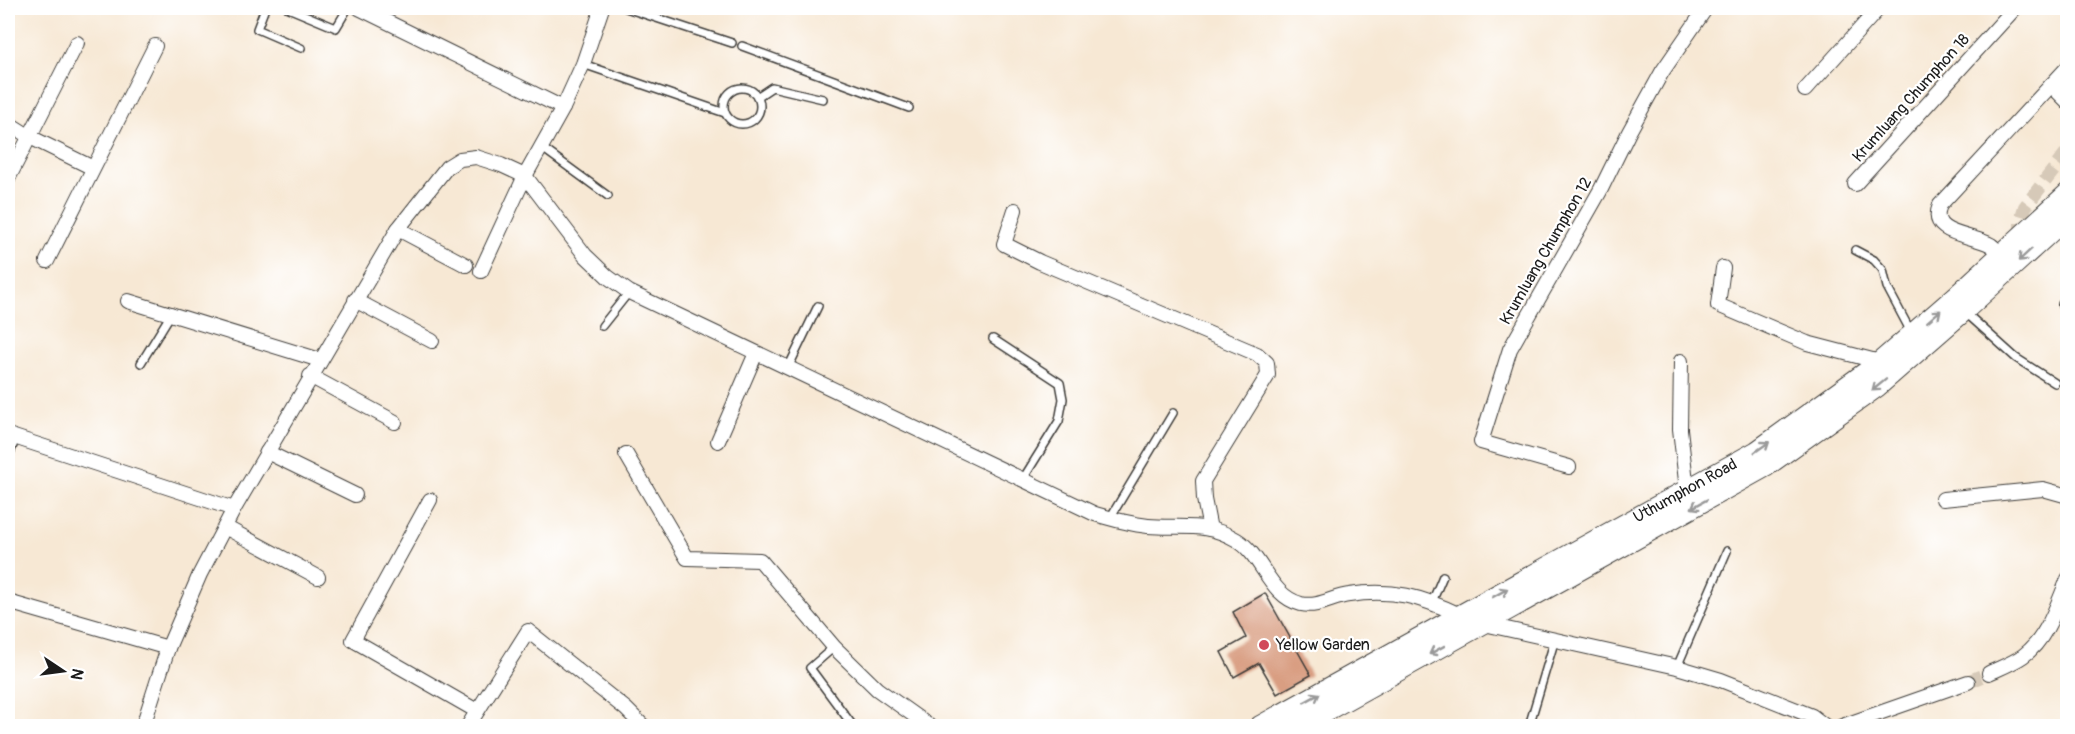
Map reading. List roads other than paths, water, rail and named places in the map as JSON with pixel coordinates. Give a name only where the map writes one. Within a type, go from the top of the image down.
[{"type":"street","points":[[359,8],[376,11],[563,108]]},
{"type":"street","points":[[481,271],[525,176],[563,108],[583,64],[602,8]]},
{"type":"street","name":"Krumluang Chumphon 12","points":[[1569,467],[1481,442],[1510,349],[1526,318],[1595,202],[1629,132],[1662,72],[1706,8]]},
{"type":"street","points":[[1805,90],[1879,8]]},
{"type":"street","name":"Krumluang Chumphon 18","points":[[1855,184],[2015,8]]},
{"type":"street","points":[[8,179],[77,43]]},
{"type":"street","points":[[47,261],[155,46]]},
{"type":"street","points":[[2002,255],[1990,245],[1947,229],[1938,221],[1937,214],[1940,205],[2067,67]]},
{"type":"street","points":[[2050,85],[2067,102]]},
{"type":"street","points":[[8,123],[30,137],[93,168]]},
{"type":"street","points":[[143,726],[168,648],[200,574],[234,509],[310,376],[398,229],[447,167],[460,159],[476,157],[525,176],[585,255],[608,277],[629,292],[1095,514],[1149,526],[1199,526],[1237,540],[1248,549],[1275,586],[1295,602],[1316,606],[1350,594],[1407,595],[1432,602],[1484,624],[1677,667],[1721,680],[1812,716],[1825,726]]},
{"type":"street","name":"Uthumphon Road","points":[[1260,726],[1757,451],[1880,362],[2002,255],[2067,193]]},
{"type":"street","points":[[1015,210],[1004,244],[1040,262],[1257,354],[1267,363],[1268,375],[1203,481],[1210,529]]},
{"type":"street","name":"Uthumphon Road","points":[[1299,726],[1765,467],[1878,386],[1964,312],[2067,216]]},
{"type":"street","points":[[398,229],[466,266]]},
{"type":"street","points":[[1723,268],[1718,305],[1807,343],[1880,362]]},
{"type":"street","points":[[355,300],[432,341]]},
{"type":"street","points":[[128,301],[320,360]]},
{"type":"street","points":[[718,441],[756,353]]},
{"type":"street","points":[[1681,361],[1680,429],[1687,490]]},
{"type":"street","points":[[310,376],[395,422]]},
{"type":"street","points":[[12,437],[234,509]]},
{"type":"street","points":[[267,452],[355,495]]},
{"type":"street","points":[[626,454],[687,558],[760,560],[834,647],[877,689],[929,726]]},
{"type":"street","points":[[1944,499],[2043,489],[2067,496]]},
{"type":"street","points":[[430,500],[353,640],[477,711]]},
{"type":"street","points":[[225,527],[318,577]]},
{"type":"street","points":[[1989,673],[2025,655],[2039,639],[2053,615],[2067,579]]},
{"type":"street","points":[[8,602],[168,648]]},
{"type":"street","points":[[468,726],[528,631],[644,726]]},
{"type":"street","points":[[1842,726],[1968,682]]},
{"type":"lane","points":[[265,8],[257,29],[301,48]]},
{"type":"lane","points":[[288,8],[336,27],[348,8]]},
{"type":"lane","points":[[626,8],[732,43]]},
{"type":"lane","points":[[742,46],[909,108]]},
{"type":"lane","points":[[583,64],[725,113]]},
{"type":"lane","points":[[757,97],[772,87],[823,99]]},
{"type":"lane","points":[[742,88],[751,90],[757,97],[759,111],[750,122],[736,123],[725,113],[724,104],[727,96],[734,90],[742,88]]},
{"type":"lane","points":[[541,147],[608,196]]},
{"type":"lane","points":[[1855,250],[1874,260],[1883,270],[1887,287],[1912,334]]},
{"type":"lane","points":[[602,326],[629,292]]},
{"type":"lane","points":[[788,368],[818,306]]},
{"type":"lane","points":[[1964,312],[2016,358],[2055,383]]},
{"type":"lane","points":[[141,363],[171,314]]},
{"type":"lane","points":[[993,339],[1060,383],[1063,399],[1059,421],[1023,479]]},
{"type":"lane","points":[[1110,518],[1173,413]]},
{"type":"lane","points":[[8,458],[12,437]]},
{"type":"lane","points":[[1677,667],[1727,551]]},
{"type":"lane","points":[[1432,602],[1443,576]]},
{"type":"lane","points":[[1529,726],[1555,639]]},
{"type":"lane","points":[[834,647],[810,668],[853,726]]},
{"type":"tunnel","points":[[2021,237],[2021,220],[2025,207],[2068,151]]},
{"type":"tunnel","points":[[1968,682],[1989,673]]},
{"type":"place","name":"Yellow Garden","points":[[1264,645]]}]
